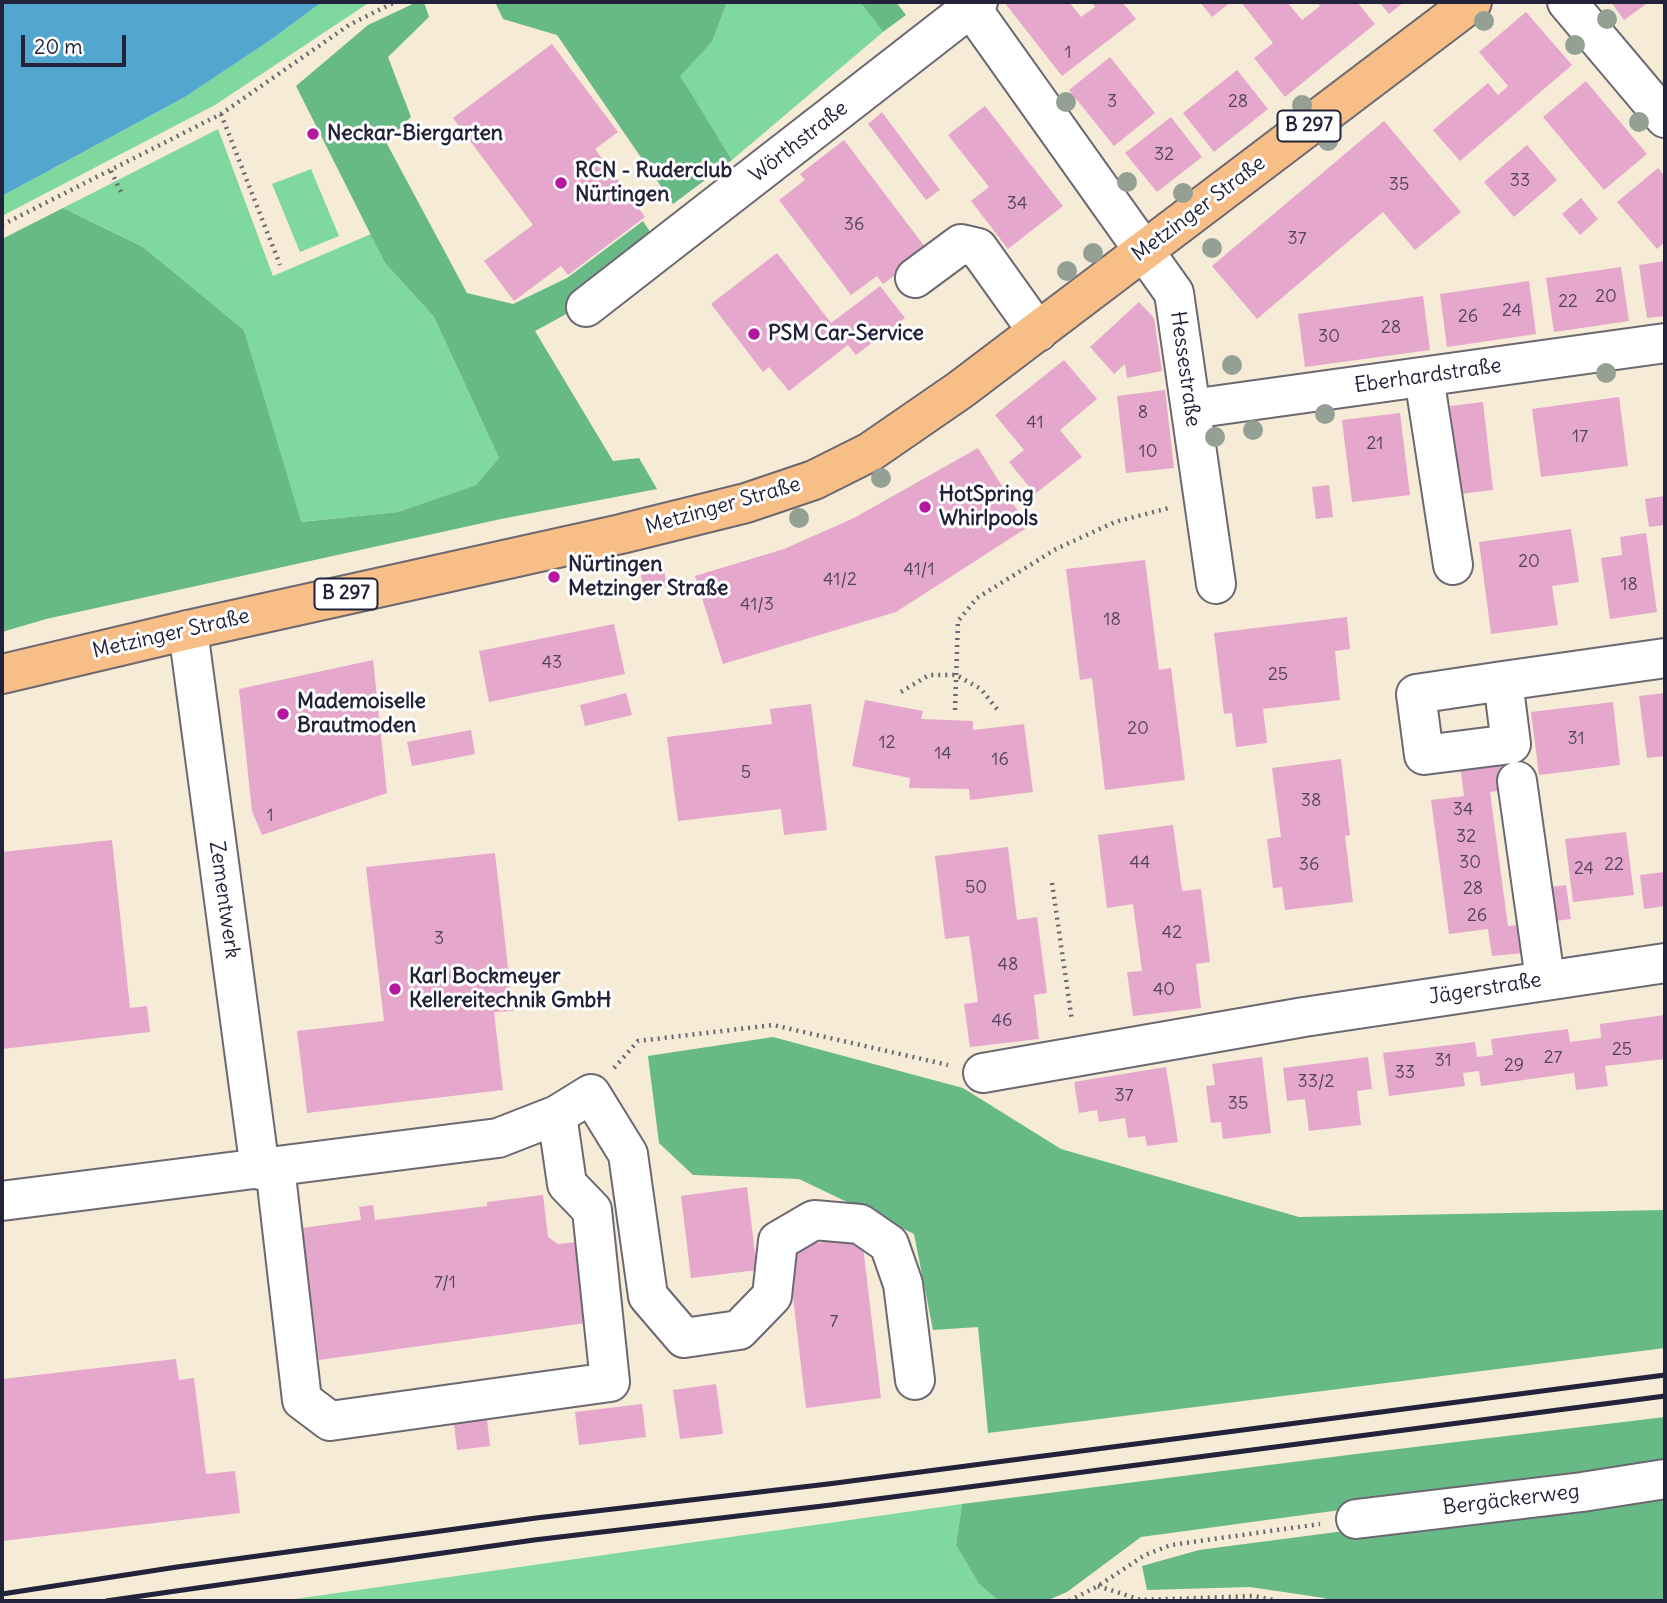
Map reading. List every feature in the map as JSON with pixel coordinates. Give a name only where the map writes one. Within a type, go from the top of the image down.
[{"type":"main road","name":"Metzinger Straße","points":[[2,674],[188,629],[633,531],[746,503],[803,484],[870,452],[932,410],[1472,2]]},
{"type":"street","points":[[1567,2],[1665,118]]},
{"type":"street","name":"Hessestraße","points":[[972,4],[1174,293],[1216,584]]},
{"type":"street","name":"Wörthstraße","points":[[586,307],[972,4]]},
{"type":"street","points":[[915,278],[961,244],[978,248],[1038,332]]},
{"type":"street","name":"Eberhardstraße","points":[[1191,408],[1665,343]]},
{"type":"street","points":[[1424,377],[1453,565]]},
{"type":"street","name":"Zementwerk","points":[[188,629],[302,1400],[330,1421],[610,1382],[592,1210],[566,1184],[557,1115]]},
{"type":"street","points":[[1503,681],[1665,658]]},
{"type":"street","points":[[1517,781],[1545,979]]},
{"type":"street","name":"Jägerstraße","points":[[983,1073],[1304,1017],[1665,963]]},
{"type":"street","points":[[2,1201],[498,1138],[557,1115],[591,1094],[628,1154],[648,1296],[684,1338],[739,1330],[772,1296],[778,1241],[814,1220],[860,1224],[889,1244],[903,1284],[915,1380]]},
{"type":"street","name":"Bergäckerweg","points":[[1356,1519],[1582,1492],[1665,1479]]},
{"type":"path","points":[[2,225],[221,114],[349,25],[395,2]]},
{"type":"path","points":[[221,114],[279,265]]},
{"type":"path","points":[[111,171],[121,192]]},
{"type":"path","points":[[955,710],[958,621],[977,598],[1056,549],[1115,522],[1204,499]]},
{"type":"path","points":[[901,692],[929,675],[957,675],[981,689],[1000,713]]},
{"type":"path","points":[[1052,883],[1077,1057]]},
{"type":"path","points":[[591,1094],[638,1041],[773,1025],[983,1073]]},
{"type":"path","points":[[1069,1601],[1098,1586],[1144,1555],[1171,1545],[1356,1519]]},
{"type":"path","points":[[1098,1586],[1141,1600],[1254,1596],[1278,1601]]},
{"type":"green space","points":[[322,2],[370,2],[215,105],[2,216],[2,196],[185,97]]},
{"type":"green space","points":[[417,2],[424,2],[429,17],[388,57],[411,117],[386,142],[467,293],[513,304],[567,278],[643,221],[658,244],[581,306],[535,331],[613,461],[639,458],[657,489],[501,519],[46,619],[2,632],[2,239],[63,208],[143,247],[244,330],[301,522],[398,512],[476,485],[499,458],[434,317],[385,263],[296,86],[368,25]]},
{"type":"green space","points":[[495,2],[727,2],[712,42],[680,76],[732,160],[673,204],[557,35],[503,19]]},
{"type":"green space","points":[[727,2],[860,2],[883,32],[732,160],[679,76],[712,42]]},
{"type":"green space","points":[[860,2],[896,2],[906,15],[883,32]]},
{"type":"green space","points":[[218,129],[273,276],[371,234],[385,263],[434,317],[499,458],[476,485],[398,512],[300,522],[244,330],[143,247],[63,208]]},
{"type":"green space","points":[[311,169],[339,236],[300,252],[272,184]]},
{"type":"green space","points":[[773,1037],[963,1088],[1061,1149],[1299,1217],[1665,1210],[1665,1348],[988,1433],[978,1327],[933,1330],[914,1234],[799,1179],[693,1175],[659,1143],[648,1056]]},
{"type":"green space","points":[[1665,1417],[1665,1466],[1141,1537],[1067,1592],[1046,1601],[999,1601],[979,1584],[956,1545],[962,1504]]},
{"type":"green space","points":[[1665,1489],[1665,1601],[1329,1601],[1250,1587],[1147,1590],[1142,1566],[1199,1550]]},
{"type":"green space","points":[[962,1504],[956,1545],[979,1584],[999,1601],[281,1601]]},
{"type":"water","points":[[2,2],[322,2],[185,97],[2,196]]},
{"type":"building","points":[[1004,2],[1069,2],[1081,17],[1095,7],[1091,2],[1122,2],[1136,19],[1062,76]]},
{"type":"building","points":[[1200,2],[1231,2],[1212,17]]},
{"type":"building","points":[[1241,2],[1287,2],[1302,20],[1320,6],[1317,2],[1357,2],[1375,24],[1285,97],[1254,58],[1273,43]]},
{"type":"building","points":[[1379,2],[1404,2],[1389,14]]},
{"type":"building","points":[[1611,2],[1649,2],[1624,20]]},
{"type":"building","points":[[1526,12],[1572,65],[1460,161],[1433,130],[1488,83],[1498,95],[1508,86],[1479,52]]},
{"type":"building","name":"RCN - Ruderclub Nürtingen","points":[[552,44],[618,132],[595,149],[645,217],[568,275],[561,266],[514,301],[484,261],[533,225],[453,118]]},
{"type":"building","points":[[1110,57],[1155,113],[1114,146],[1069,90]]},
{"type":"building","points":[[1237,70],[1268,109],[1214,152],[1183,113]]},
{"type":"building","points":[[1586,81],[1647,154],[1604,190],[1543,117]]},
{"type":"building","points":[[985,106],[1063,206],[1008,249],[971,201],[989,187],[948,135]]},
{"type":"building","points":[[882,112],[940,190],[926,200],[868,124]]},
{"type":"building","points":[[1171,117],[1202,157],[1157,192],[1125,153]]},
{"type":"building","points":[[1384,121],[1461,212],[1415,250],[1383,212],[1257,319],[1212,266]]},
{"type":"building","points":[[844,140],[928,251],[883,284],[877,276],[851,295],[779,200],[805,180],[800,174]]},
{"type":"building","points":[[1527,145],[1557,180],[1514,217],[1484,182]]},
{"type":"building","points":[[1658,168],[1665,176],[1665,242],[1657,249],[1617,202]]},
{"type":"building","points":[[1581,198],[1598,219],[1580,235],[1562,214]]},
{"type":"building","points":[[777,253],[831,323],[880,286],[905,318],[856,355],[848,345],[789,391],[769,367],[763,372],[711,304]]},
{"type":"building","points":[[1665,261],[1665,316],[1647,318],[1639,265]]},
{"type":"building","points":[[1621,267],[1629,321],[1554,332],[1546,278]]},
{"type":"building","points":[[1529,281],[1536,334],[1447,347],[1440,294]]},
{"type":"building","points":[[1423,296],[1430,350],[1305,367],[1298,314]]},
{"type":"building","points":[[1139,302],[1154,318],[1162,371],[1127,378],[1125,364],[1114,374],[1090,347]]},
{"type":"building","points":[[1064,360],[1097,399],[1060,430],[1082,457],[1035,494],[1009,462],[1024,450],[995,415]]},
{"type":"building","points":[[1165,390],[1174,468],[1126,473],[1117,396]]},
{"type":"building","points":[[1619,397],[1628,466],[1541,477],[1532,409]]},
{"type":"building","points":[[1483,402],[1493,490],[1461,494],[1450,406]]},
{"type":"building","points":[[1400,413],[1410,495],[1352,502],[1342,420]]},
{"type":"building","points":[[978,448],[1028,527],[896,612],[723,664],[695,576],[784,549],[854,518]]},
{"type":"building","points":[[1329,485],[1333,517],[1316,519],[1312,487]]},
{"type":"building","points":[[1664,496],[1665,525],[1649,527],[1645,499]]},
{"type":"building","points":[[1571,529],[1579,582],[1552,586],[1558,625],[1491,634],[1479,542]]},
{"type":"building","points":[[1646,533],[1657,612],[1610,619],[1601,558],[1622,555],[1620,537]]},
{"type":"building","points":[[1145,560],[1159,670],[1171,668],[1185,780],[1105,790],[1092,678],[1080,680],[1066,569]]},
{"type":"building","points":[[664,570],[667,587],[644,591],[641,575]]},
{"type":"building","points":[[1347,617],[1350,649],[1335,651],[1340,700],[1263,709],[1267,743],[1236,747],[1232,713],[1224,714],[1214,633]]},
{"type":"building","points":[[614,624],[625,674],[489,702],[479,651]]},
{"type":"building","points":[[373,660],[387,793],[262,835],[252,811],[239,689]]},
{"type":"building","points":[[626,693],[632,715],[585,726],[580,705]]},
{"type":"building","points":[[1665,693],[1665,756],[1647,758],[1639,696]]},
{"type":"building","points":[[865,700],[923,711],[921,719],[973,721],[973,730],[1024,724],[1033,792],[970,800],[969,789],[909,788],[910,778],[852,766]]},
{"type":"building","points":[[1613,702],[1620,765],[1539,775],[1531,712]]},
{"type":"building","points":[[811,704],[827,830],[784,835],[781,809],[678,821],[667,737],[772,724],[770,709]]},
{"type":"building","points":[[471,730],[475,754],[412,766],[407,742]]},
{"type":"building","points":[[1341,759],[1350,835],[1345,836],[1353,902],[1285,910],[1282,887],[1273,888],[1267,839],[1281,837],[1272,768]]},
{"type":"building","points":[[1509,759],[1513,789],[1490,792],[1508,926],[1520,925],[1524,953],[1492,956],[1488,929],[1449,934],[1431,800],[1464,796],[1460,765]]},
{"type":"building","points":[[1173,825],[1182,891],[1201,889],[1210,962],[1196,964],[1201,1008],[1133,1016],[1127,972],[1142,971],[1133,904],[1107,908],[1098,835]]},
{"type":"building","points":[[1626,832],[1634,895],[1573,902],[1565,839]]},
{"type":"building","points":[[112,840],[130,1008],[147,1006],[150,1032],[2,1049],[2,852]]},
{"type":"building","points":[[1008,847],[1017,920],[1037,917],[1047,993],[1034,995],[1039,1039],[970,1047],[964,1004],[978,1002],[969,936],[945,939],[935,856]]},
{"type":"building","points":[[495,853],[513,1011],[494,1012],[503,1090],[307,1113],[297,1031],[384,1021],[366,867]]},
{"type":"building","points":[[1665,872],[1665,906],[1644,909],[1640,875]]},
{"type":"building","points":[[1566,885],[1571,919],[1556,921],[1551,887]]},
{"type":"building","points":[[1665,1015],[1665,1059],[1605,1066],[1608,1086],[1576,1090],[1574,1073],[1481,1086],[1479,1071],[1463,1073],[1465,1086],[1389,1096],[1383,1053],[1475,1042],[1477,1057],[1493,1055],[1491,1039],[1568,1029],[1570,1042],[1601,1038],[1600,1024]]},
{"type":"building","points":[[1262,1057],[1271,1133],[1223,1139],[1221,1122],[1211,1123],[1206,1086],[1215,1085],[1212,1064]]},
{"type":"building","points":[[1368,1057],[1372,1089],[1357,1091],[1361,1125],[1309,1131],[1305,1099],[1287,1101],[1283,1068]]},
{"type":"building","points":[[1166,1067],[1178,1142],[1147,1146],[1145,1136],[1128,1138],[1125,1118],[1099,1122],[1097,1110],[1079,1113],[1074,1082]]},
{"type":"building","points":[[747,1187],[757,1270],[691,1278],[681,1196]]},
{"type":"building","points":[[543,1195],[548,1237],[558,1244],[576,1242],[586,1323],[319,1360],[302,1228],[361,1220],[359,1207],[373,1205],[375,1220],[487,1206],[487,1202]]},
{"type":"building","points":[[862,1238],[881,1398],[806,1408],[787,1246]]},
{"type":"building","points":[[176,1359],[179,1380],[194,1378],[206,1474],[235,1471],[240,1513],[2,1541],[2,1379]]},
{"type":"building","points":[[716,1384],[723,1434],[680,1439],[673,1390]]},
{"type":"building","points":[[642,1404],[646,1437],[579,1445],[575,1412]]},
{"type":"building","points":[[487,1419],[490,1446],[457,1450],[454,1423]]},
{"type":"railway","points":[[2,1594],[536,1518],[828,1484],[1665,1375]]},
{"type":"railway","points":[[106,1601],[534,1540],[831,1505],[1665,1396]]},
{"type":"place","name":"Neckar-Biergarten","points":[[313,134]]},
{"type":"place","name":"RCN - Ruderclub Nürtingen","points":[[561,183]]},
{"type":"place","name":"PSM Car-Service","points":[[754,334]]},
{"type":"place","name":"HotSpring Whirlpools","points":[[925,507]]},
{"type":"place","name":"Nürtingen Metzinger Straße","points":[[554,577]]},
{"type":"place","name":"Mademoiselle Brautmoden","points":[[283,714]]},
{"type":"place","name":"Karl Bockmeyer Kellereitechnik GmbH","points":[[395,989]]}]
